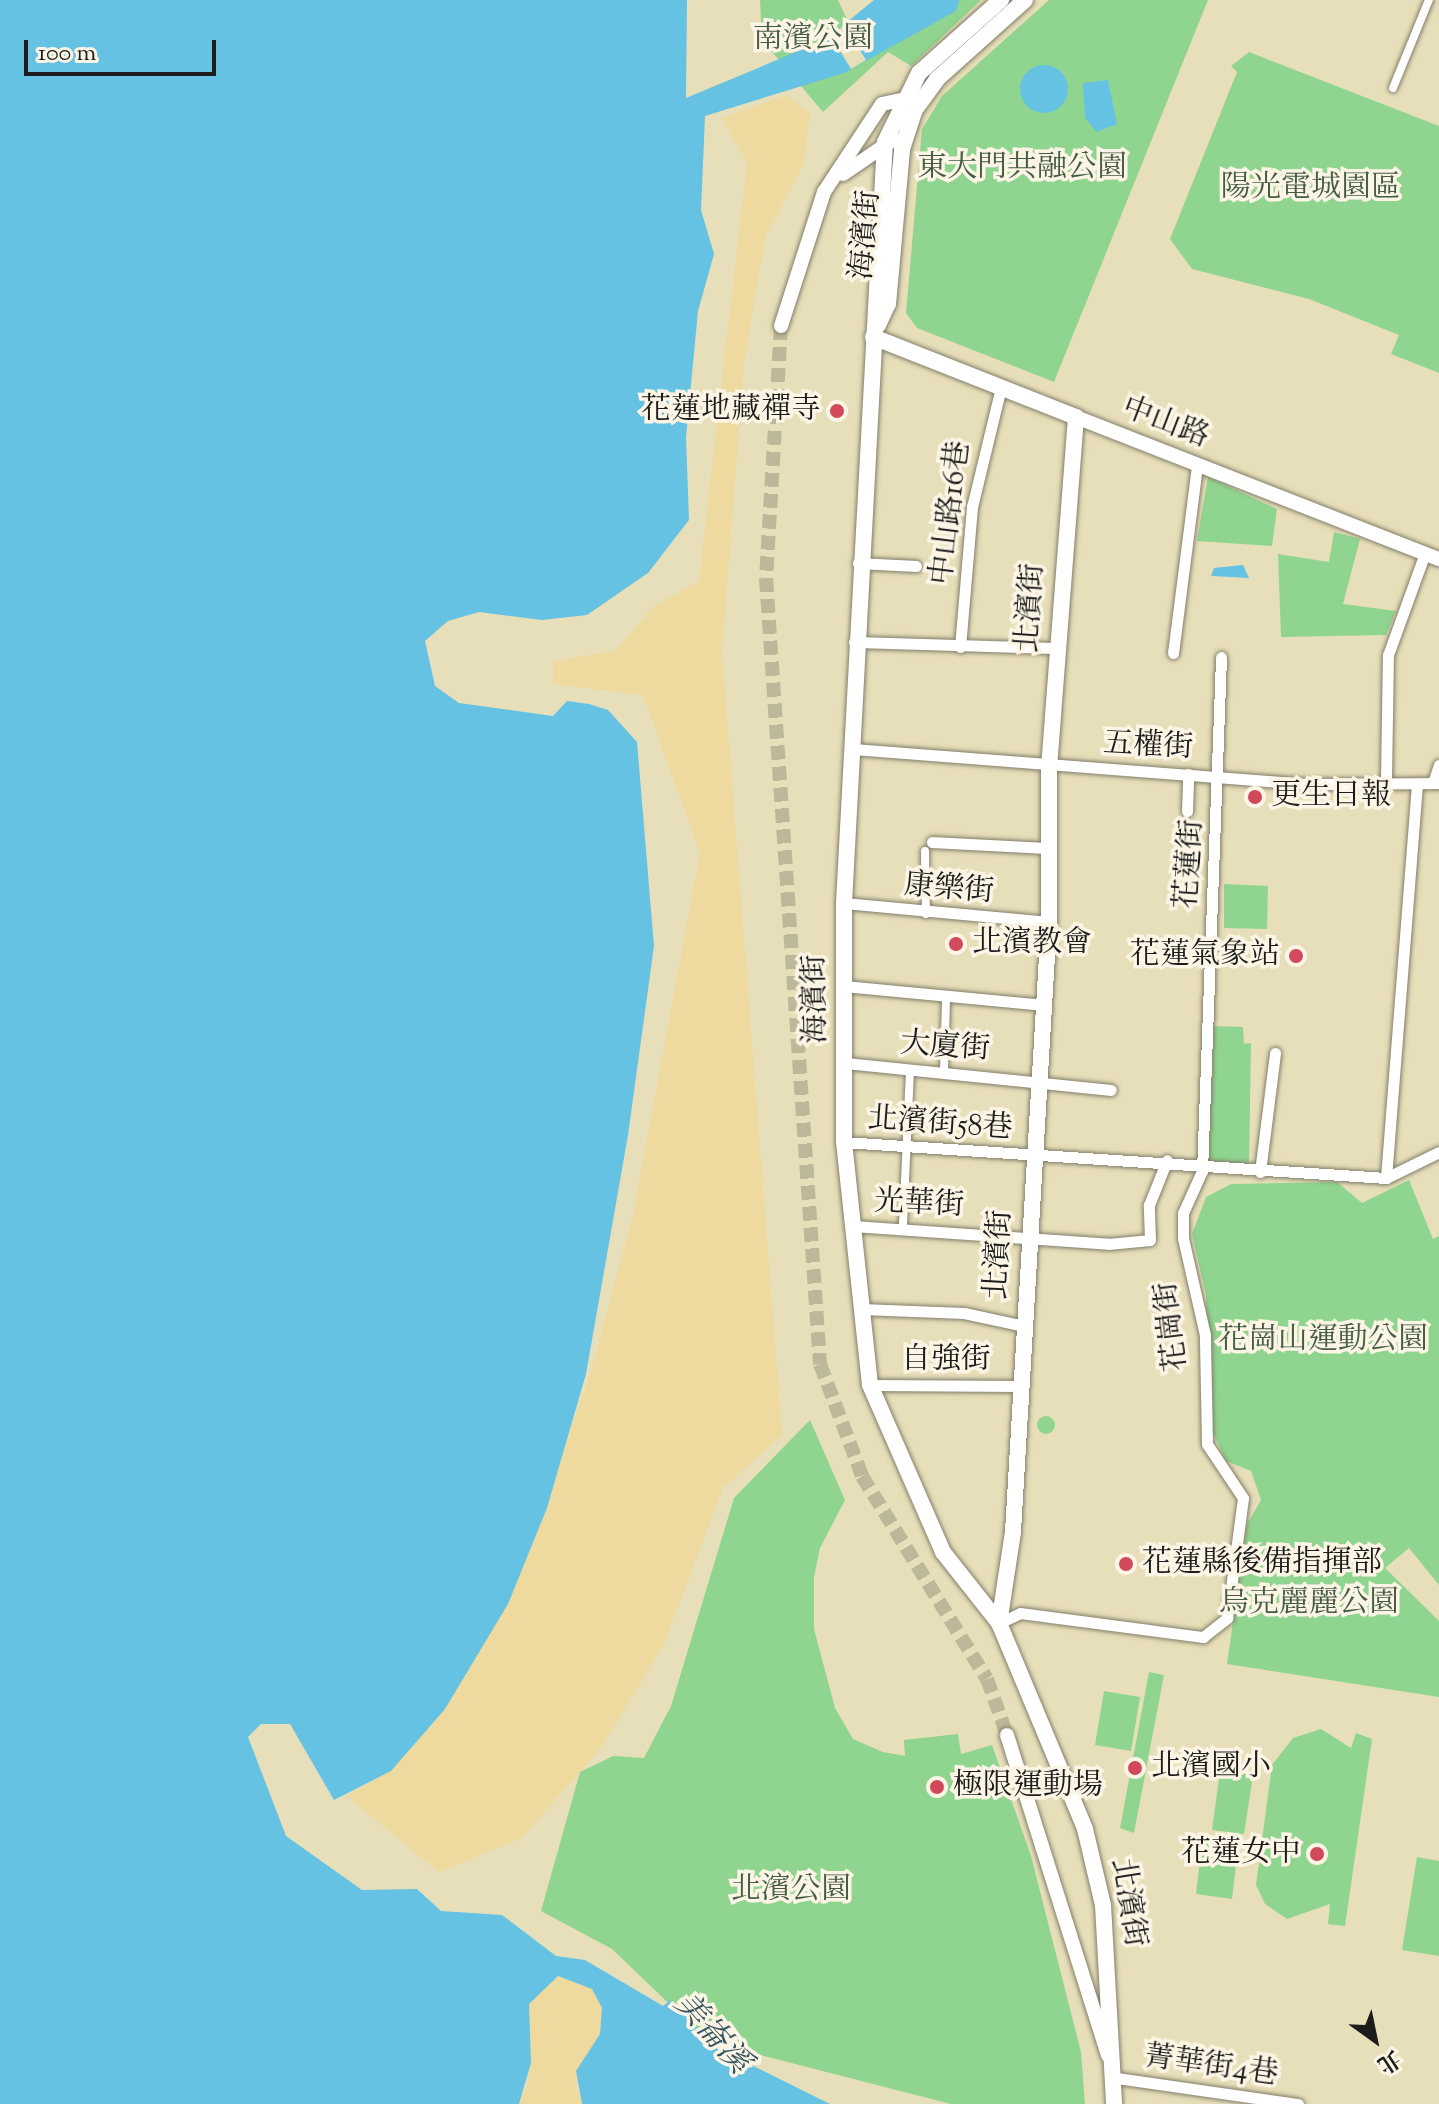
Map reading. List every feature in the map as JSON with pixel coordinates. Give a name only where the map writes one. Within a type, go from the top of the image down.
[{"type":"main road","name":"海濱街","points":[[999,1623],[943,1552],[870,1385],[844,1142],[844,903],[853,749],[858,563],[885,148],[901,100],[919,73],[1001,0]]},
{"type":"main road","points":[[905,134],[937,79],[1025,0]]},
{"type":"main road","name":"海濱街","points":[[873,337],[888,304],[905,134]]},
{"type":"main road","name":"中山路","points":[[873,337],[1076,417]]},
{"type":"main road","name":"北濱街","points":[[1076,417],[1049,765],[1046,848],[1049,922],[1041,1079],[1032,1155],[1009,1586],[999,1623],[1085,1829],[1103,1905],[1117,2078],[1114,2104]]},
{"type":"street","points":[[1393,88],[1429,0]]},
{"type":"street","points":[[781,326],[812,221],[865,125],[882,104],[901,100]]},
{"type":"street","points":[[812,221],[848,166],[885,148],[905,134]]},
{"type":"street","name":"中山路16巷","points":[[960,647],[972,507],[1001,387]]},
{"type":"street","name":"中山路","points":[[1076,417],[1432,556]]},
{"type":"street","points":[[1173,653],[1197,466]]},
{"type":"street","points":[[1386,779],[1388,655],[1432,556]]},
{"type":"street","points":[[858,563],[916,566]]},
{"type":"street","points":[[854,642],[1057,648]]},
{"type":"street","name":"花蓮街","points":[[1202,1171],[1220,775],[1221,657]]},
{"type":"street","name":"五權街","points":[[853,749],[1307,784],[1386,779],[1417,784],[1436,783]]},
{"type":"street","points":[[1436,783],[1439,765]]},
{"type":"street","points":[[1187,811],[1188,774]]},
{"type":"street","points":[[1386,1178],[1417,784]]},
{"type":"street","points":[[926,914],[928,846],[1046,848]]},
{"type":"street","name":"康樂街","points":[[844,903],[926,914],[1049,922]]},
{"type":"street","points":[[844,986],[1044,1005]]},
{"type":"street","points":[[944,1071],[946,998]]},
{"type":"street","points":[[1260,1172],[1275,1053]]},
{"type":"street","name":"大廈街","points":[[846,1063],[1041,1079],[1111,1090]]},
{"type":"street","points":[[903,1225],[901,1151],[910,1070]]},
{"type":"street","name":"北濱街58巷","points":[[844,1142],[901,1151],[1032,1155],[1141,1165],[1167,1160]]},
{"type":"street","points":[[1167,1160],[1202,1171],[1386,1178],[1439,1152]]},
{"type":"street","name":"光華街","points":[[853,1226],[903,1225],[1121,1244],[1150,1240],[1154,1179],[1167,1160]]},
{"type":"street","name":"花崗街","points":[[999,1623],[1020,1613],[1203,1637],[1227,1618],[1243,1498],[1207,1444],[1205,1335],[1183,1238],[1183,1213],[1202,1171]]},
{"type":"street","points":[[861,1309],[964,1313],[1024,1326]]},
{"type":"street","name":"自強街","points":[[870,1385],[1021,1386]]},
{"type":"street","points":[[1007,1735],[1117,2078]]},
{"type":"street","name":"菁華街4巷","points":[[1117,2078],[1298,2104]]},
{"type":"green space","name":"南濱公園","points":[[760,0],[838,0],[849,24],[879,0],[981,0],[911,66],[888,52],[823,112],[762,40]]},
{"type":"green space","name":"東大門共融公園","points":[[1049,0],[1208,0],[1054,382],[917,328],[906,313],[922,129],[942,96]]},
{"type":"green space","name":"陽光電城園區","points":[[1249,52],[1439,126],[1439,373],[1391,354],[1399,335],[1309,299],[1192,269],[1170,239],[1237,72],[1231,66]]},
{"type":"green space","points":[[1208,477],[1277,509],[1272,546],[1197,541]]},
{"type":"green space","points":[[1334,532],[1360,539],[1343,604],[1396,611],[1386,635],[1281,637],[1278,554],[1329,562]]},
{"type":"green space","points":[[1224,884],[1268,886],[1267,929],[1224,928]]},
{"type":"green space","points":[[1213,1026],[1243,1027],[1244,1044],[1251,1043],[1249,1165],[1208,1165]]},
{"type":"green space","name":"花崗山運動公園","points":[[1409,1180],[1433,1239],[1439,1236],[1439,1585],[1409,1548],[1385,1568],[1439,1621],[1439,1697],[1227,1664],[1247,1524],[1261,1500],[1251,1471],[1226,1461],[1211,1428],[1206,1295],[1192,1234],[1206,1197],[1231,1184],[1337,1182],[1362,1203]]},
{"type":"green space","points":[[1042,1416],[1050,1416],[1055,1425],[1053,1432],[1042,1434],[1037,1429],[1037,1421]]},
{"type":"green space","name":"北濱公園","points":[[810,1420],[845,1500],[820,1548],[814,1577],[814,1629],[835,1708],[853,1739],[883,1752],[905,1756],[904,1740],[958,1734],[961,1754],[992,1745],[1031,1856],[1081,2052],[1085,2104],[951,2104],[709,2042],[612,1949],[541,1911],[580,1772],[613,1756],[644,1758],[671,1706],[734,1498]]},
{"type":"green space","points":[[1149,1672],[1164,1675],[1134,1833],[1120,1828]]},
{"type":"green space","points":[[1104,1691],[1140,1697],[1131,1751],[1095,1745]]},
{"type":"green space","points":[[1321,1729],[1351,1748],[1356,1733],[1372,1739],[1345,1926],[1328,1924],[1330,1904],[1287,1919],[1265,1904],[1256,1885],[1272,1765],[1293,1738]]},
{"type":"green space","points":[[1220,1771],[1253,1775],[1244,1834],[1212,1830]]},
{"type":"green space","points":[[1203,1835],[1239,1839],[1232,1899],[1196,1894]]},
{"type":"green space","points":[[1417,1857],[1439,1861],[1439,1956],[1402,1950]]},
{"type":"sand","points":[[786,95],[810,114],[804,163],[765,238],[744,362],[722,652],[782,1435],[723,1488],[664,1644],[601,1748],[522,1838],[439,1872],[347,1796],[391,1770],[508,1604],[590,1375],[633,1215],[700,853],[643,695],[553,684],[553,662],[616,650],[652,608],[699,581],[747,163],[722,118]]},
{"type":"sand","points":[[558,1976],[592,1989],[602,2008],[604,2025],[575,2084],[582,2104],[519,2104],[529,2082],[529,2004]]},
{"type":"water","points":[[0,0],[687,0],[686,98],[825,40],[874,0],[959,0],[956,11],[844,73],[705,116],[701,210],[714,254],[698,311],[686,437],[689,520],[648,573],[587,615],[542,620],[479,612],[448,621],[425,641],[435,686],[459,703],[553,716],[567,701],[589,704],[608,710],[637,742],[654,946],[628,1135],[586,1374],[547,1508],[508,1604],[445,1709],[391,1771],[334,1800],[290,1724],[261,1724],[248,1737],[286,1836],[362,1890],[417,1889],[441,1911],[502,1915],[556,1956],[585,1960],[663,2006],[671,2000],[713,2046],[830,2104],[582,2104],[576,2071],[600,2034],[602,2008],[592,1989],[558,1976],[529,2004],[531,2063],[519,2104],[0,2104]]},
{"type":"water","points":[[1044,65],[1053,66],[1061,72],[1067,80],[1067,98],[1061,106],[1053,112],[1044,113],[1035,112],[1027,106],[1021,98],[1020,89],[1021,80],[1027,72],[1035,66]]},
{"type":"water","points":[[1108,80],[1117,124],[1097,132],[1085,118],[1083,83]]},
{"type":"water","points":[[1243,565],[1249,578],[1211,576],[1214,568]]},
{"type":"pier","points":[[844,25],[866,60],[851,69],[831,36]]},
{"type":"tunnel","points":[[781,326],[766,578],[820,1364],[862,1476],[987,1679],[1007,1735]]},
{"type":"place","name":"花蓮地藏禪寺","points":[[837,411]]},
{"type":"place","name":"更生日報","points":[[1255,797]]},
{"type":"place","name":"北濱教會","points":[[956,944]]},
{"type":"place","name":"花蓮氣象站","points":[[1296,956]]},
{"type":"place","name":"花蓮縣後備指揮部","points":[[1126,1564]]},
{"type":"place","name":"北濱國小","points":[[1135,1768]]},
{"type":"place","name":"極限運動場","points":[[937,1787]]},
{"type":"place","name":"花蓮女中","points":[[1317,1854]]},
{"type":"park label","name":"烏克麗麗公園","points":[[1309,1604]]},
{"type":"water label","name":"美崙溪","points":[[711,2034]]}]
